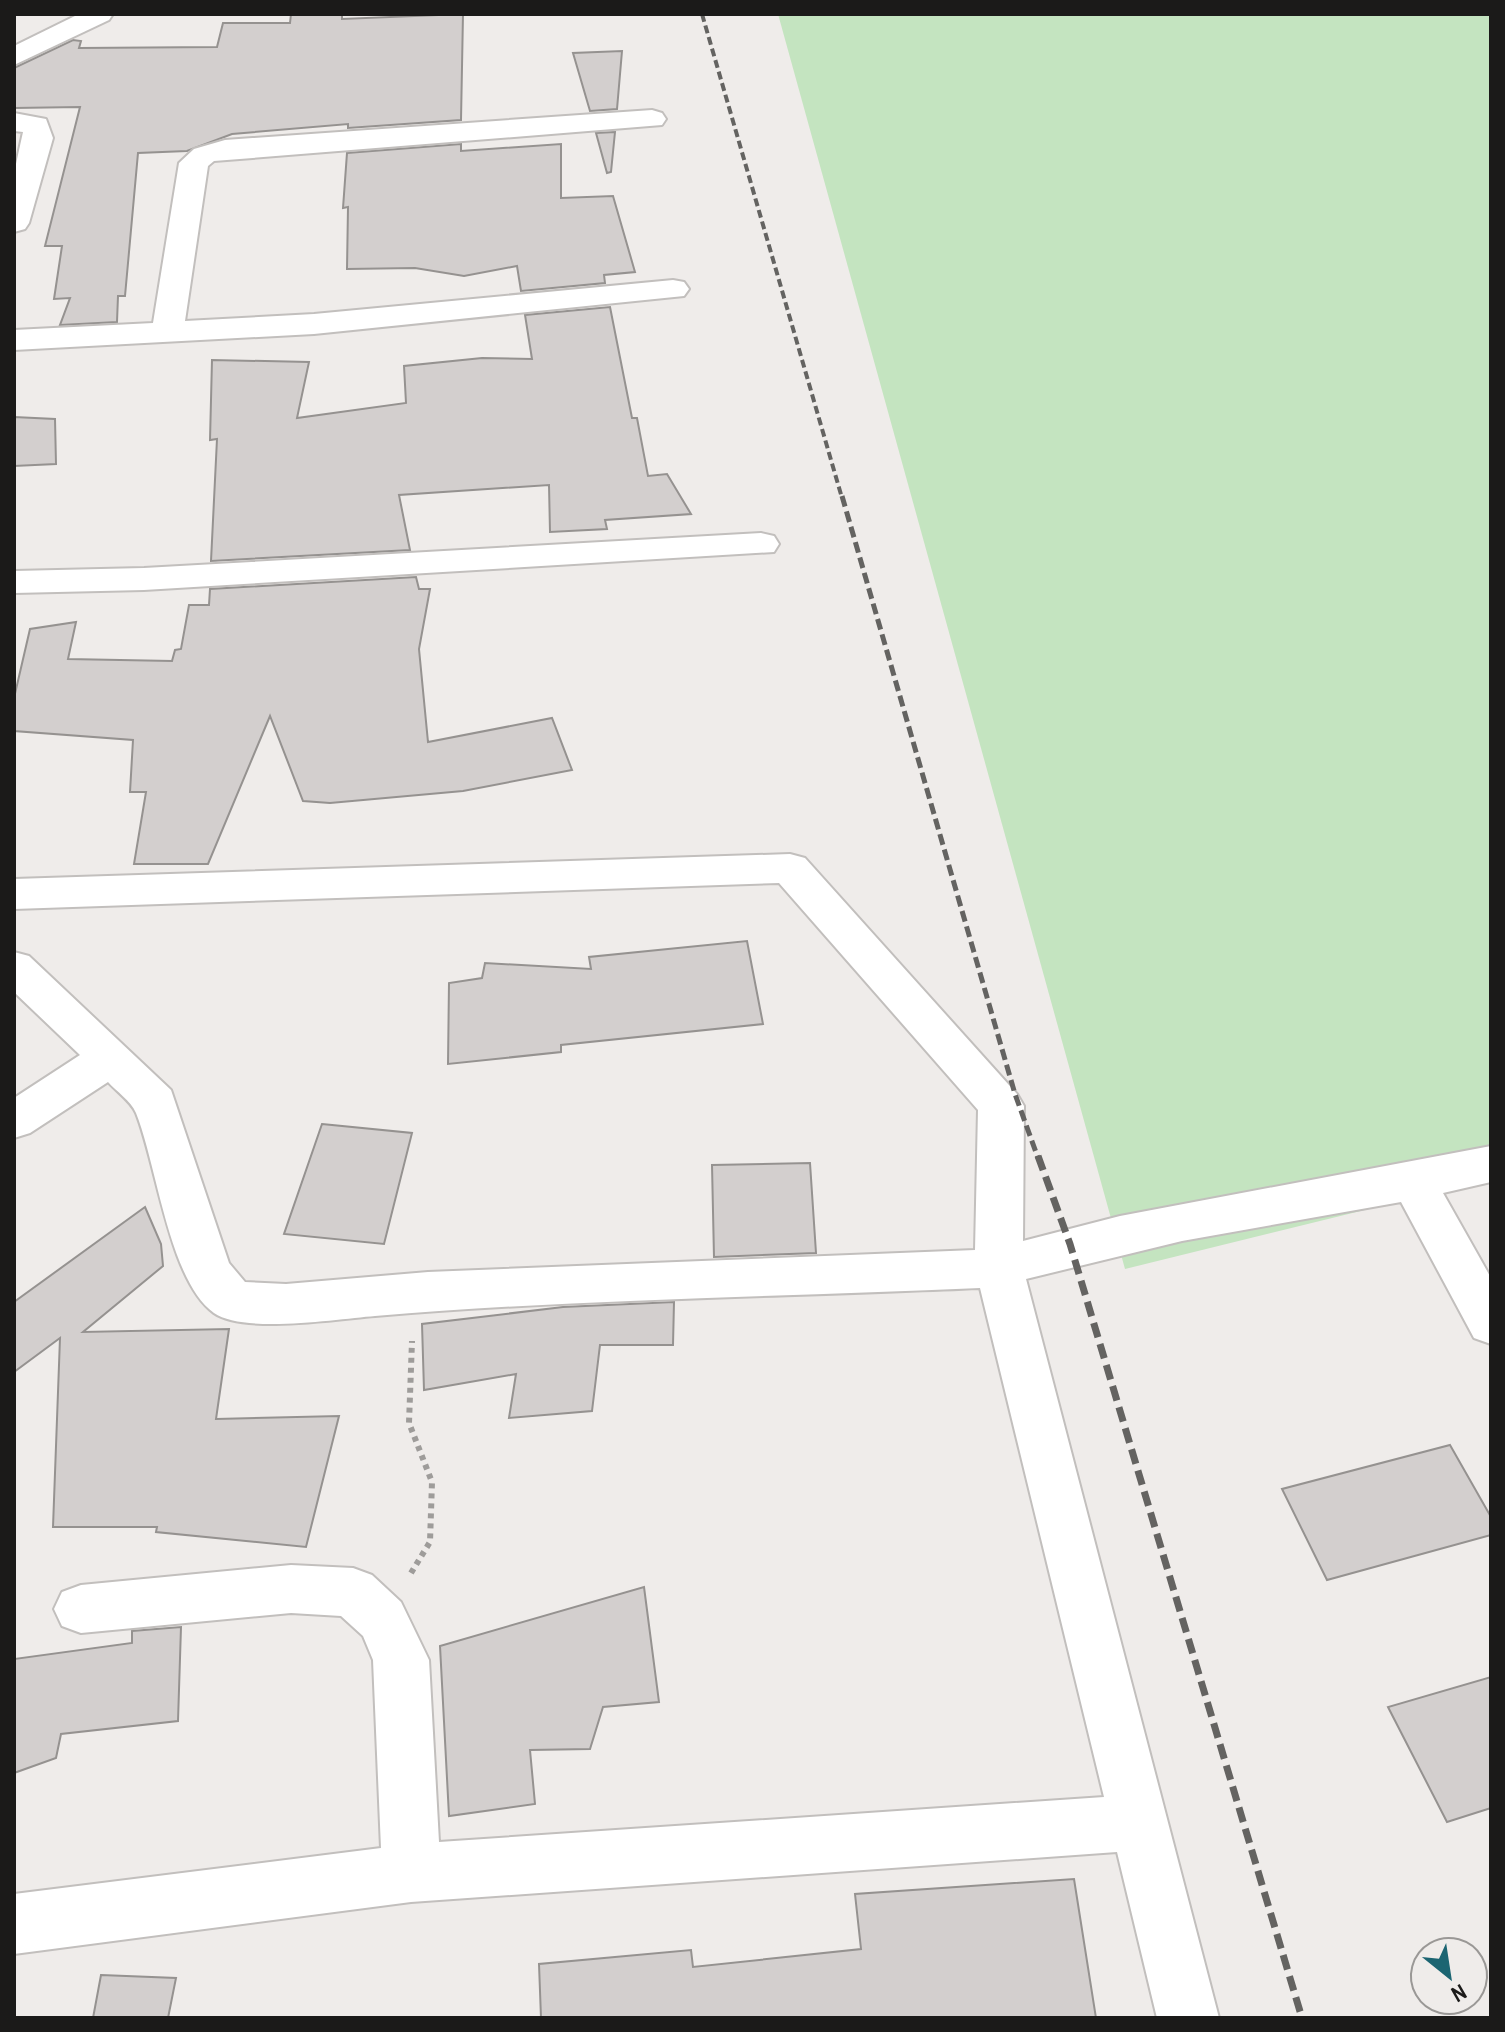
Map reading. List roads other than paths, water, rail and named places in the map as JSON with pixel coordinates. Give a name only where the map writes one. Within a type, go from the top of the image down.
[{"type":"street","points":[[14,57],[100,14]]},
{"type":"street","points":[[167,334],[194,163],[204,155],[225,149],[652,119]]},
{"type":"street","points":[[14,122],[36,125],[39,138],[14,223]]},
{"type":"street","points":[[14,340],[167,334],[673,289]]},
{"type":"street","points":[[14,582],[144,579],[761,544]]},
{"type":"street","points":[[14,894],[790,868],[1001,1106],[999,1268],[1188,2018]]},
{"type":"street","points":[[14,967],[155,1102],[205,1263],[216,1286],[234,1301],[286,1304],[428,1292],[999,1268],[1070,1244],[1414,1183],[1491,1164]]},
{"type":"street","points":[[14,1121],[111,1057]]},
{"type":"street","points":[[1414,1183],[1491,1324]]},
{"type":"street","points":[[81,1609],[291,1589],[353,1592],[382,1619],[401,1660],[411,1873]]},
{"type":"street","points":[[14,1924],[411,1873],[1139,1823]]},
{"type":"railway","points":[[702,14],[842,498]]},
{"type":"railway","points":[[842,496],[1015,1094],[1038,1158]]},
{"type":"railway","points":[[1038,1156],[1070,1244],[1302,2018]]}]
